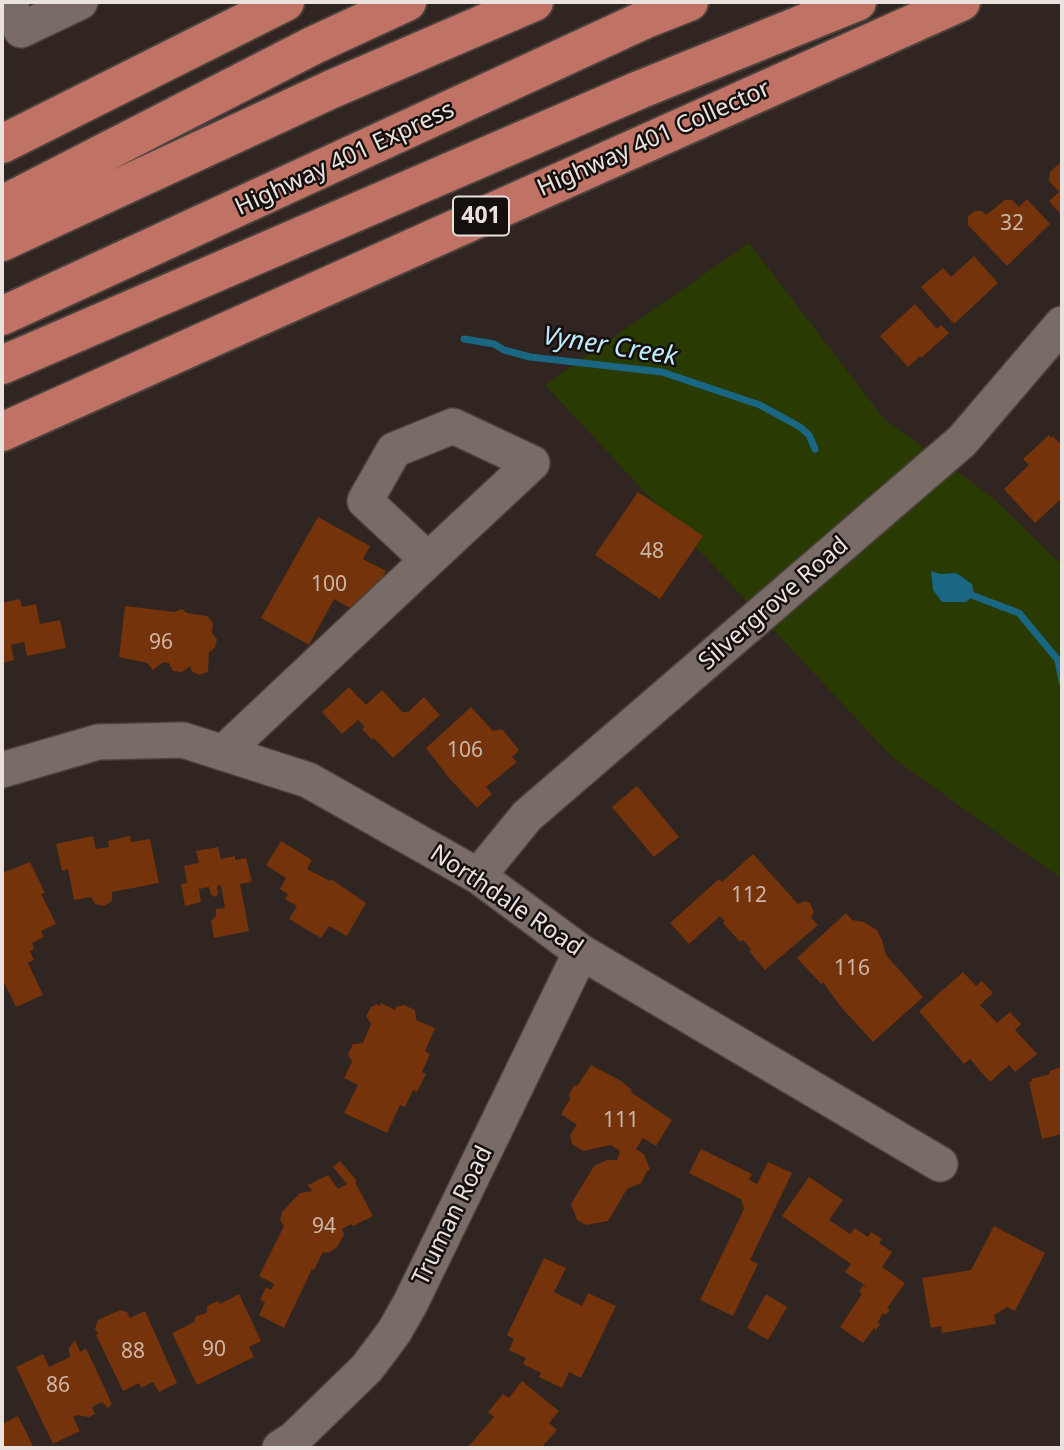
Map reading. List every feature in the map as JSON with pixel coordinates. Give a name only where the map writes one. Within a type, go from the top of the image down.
[{"type":"highway","points":[[2,144],[285,2]]},
{"type":"highway","points":[[2,205],[314,45],[407,2]]},
{"type":"highway","points":[[2,242],[332,89],[534,2]]},
{"type":"highway","name":"Highway 401 Express","points":[[2,316],[646,19],[689,2]]},
{"type":"highway","points":[[2,365],[639,90],[857,2]]},
{"type":"highway","name":"Highway 401 Collector","points":[[10,429],[961,2]]},
{"type":"street","points":[[8,2],[21,30],[80,2]]},
{"type":"street","name":"Silvergrove Road","points":[[478,876],[527,816],[962,441],[1062,324]]},
{"type":"street","points":[[223,753],[533,463],[453,426],[394,450],[365,501],[428,561]]},
{"type":"street","name":"Northdale Road","points":[[2,770],[98,742],[183,740],[308,780],[478,876],[581,952],[940,1164]]},
{"type":"street","name":"Truman Road","points":[[280,1448],[294,1439],[367,1368],[394,1332],[581,952]]},
{"type":"green space","points":[[749,243],[884,419],[992,497],[1062,565],[1062,879],[893,758],[545,385]]},
{"type":"water","points":[[931,571],[941,574],[956,573],[972,584],[974,595],[966,602],[942,602],[933,590]]},
{"type":"building","points":[[1062,161],[1062,216],[1049,201],[1059,192],[1049,181],[1050,172]]},
{"type":"building","points":[[1027,199],[1050,224],[1007,266],[968,225],[968,216],[975,211],[982,211],[986,215],[1005,200],[1012,200],[1019,207]]},
{"type":"building","points":[[974,256],[998,283],[954,324],[921,287],[943,268],[951,277]]},
{"type":"building","points":[[915,304],[937,329],[941,325],[949,333],[908,367],[880,336]]},
{"type":"building","points":[[1049,435],[1062,446],[1062,498],[1035,523],[1004,489],[1029,465],[1023,459]]},
{"type":"building","points":[[638,492],[703,536],[660,599],[595,555]]},
{"type":"building","points":[[318,517],[370,546],[363,559],[386,571],[362,615],[334,599],[309,645],[261,618]]},
{"type":"building","points":[[20,599],[22,607],[36,604],[40,624],[60,620],[66,648],[27,656],[24,642],[11,645],[14,660],[2,663],[2,603]]},
{"type":"building","points":[[125,606],[175,612],[182,609],[187,613],[207,616],[213,623],[212,633],[217,639],[215,648],[209,652],[208,672],[199,675],[192,671],[190,666],[182,672],[173,671],[169,663],[163,662],[153,670],[147,663],[119,657]]},
{"type":"building","points":[[349,687],[366,705],[382,690],[402,712],[408,712],[424,697],[440,715],[393,758],[374,738],[372,740],[358,720],[342,734],[322,712]]},
{"type":"building","points":[[471,707],[493,731],[502,729],[519,750],[512,757],[517,762],[486,787],[492,794],[477,808],[426,748]]},
{"type":"building","points":[[637,786],[679,837],[654,857],[612,807]]},
{"type":"building","points":[[93,836],[96,849],[109,847],[108,841],[130,836],[131,842],[150,839],[159,883],[112,892],[112,901],[104,906],[95,904],[91,897],[74,900],[68,869],[62,871],[56,844]]},
{"type":"building","points":[[281,841],[312,860],[307,869],[330,881],[331,879],[366,903],[347,936],[329,926],[321,938],[289,919],[297,906],[285,899],[288,894],[280,889],[286,878],[266,865]]},
{"type":"building","points":[[218,847],[221,859],[235,856],[235,860],[246,858],[252,882],[240,884],[249,931],[214,938],[211,921],[216,916],[216,909],[225,908],[221,885],[217,886],[216,897],[211,895],[209,887],[199,889],[201,902],[185,906],[181,884],[187,883],[184,866],[199,863],[196,851]]},
{"type":"building","points":[[753,854],[798,904],[805,901],[810,903],[814,912],[811,918],[818,925],[765,970],[749,951],[751,949],[743,940],[740,942],[720,916],[689,944],[670,923],[719,879],[722,882]]},
{"type":"building","points":[[30,862],[45,893],[41,894],[56,924],[41,931],[44,937],[32,943],[34,949],[30,951],[34,960],[28,963],[43,995],[16,1007],[2,978],[2,873]]},
{"type":"building","points":[[846,913],[852,920],[864,922],[877,930],[886,955],[923,997],[873,1042],[841,1007],[823,982],[821,984],[797,958]]},
{"type":"building","points":[[963,972],[976,986],[982,981],[993,993],[980,1005],[997,1023],[1010,1012],[1021,1024],[1015,1030],[1037,1054],[1015,1072],[1009,1065],[990,1082],[970,1059],[964,1064],[919,1011]]},
{"type":"building","points":[[381,1003],[395,1010],[396,1007],[404,1005],[415,1010],[416,1020],[435,1028],[425,1051],[430,1054],[422,1072],[426,1074],[417,1092],[413,1090],[405,1107],[400,1105],[387,1133],[344,1113],[358,1085],[344,1078],[352,1062],[348,1054],[353,1044],[363,1043],[371,1024],[366,1016],[371,1007],[377,1004],[380,1006]]},
{"type":"building","points":[[591,1065],[621,1081],[631,1092],[672,1120],[656,1146],[643,1138],[636,1149],[644,1154],[650,1170],[641,1183],[627,1189],[608,1221],[586,1225],[577,1220],[571,1204],[594,1166],[607,1160],[617,1160],[620,1151],[611,1145],[583,1151],[572,1144],[570,1135],[577,1125],[561,1114],[570,1099],[569,1094]]},
{"type":"building","points":[[1062,1067],[1062,1134],[1042,1139],[1029,1082]]},
{"type":"building","points":[[701,1149],[752,1174],[749,1180],[757,1184],[768,1162],[792,1173],[750,1260],[758,1264],[733,1316],[700,1300],[744,1209],[741,1199],[689,1173]]},
{"type":"building","points":[[340,1161],[357,1181],[355,1182],[373,1216],[342,1229],[344,1235],[337,1247],[328,1253],[323,1252],[284,1328],[259,1315],[265,1302],[260,1300],[266,1287],[271,1290],[274,1284],[259,1276],[284,1226],[280,1220],[282,1212],[300,1193],[312,1191],[308,1185],[328,1175],[338,1189],[347,1184],[333,1167]]},
{"type":"building","points":[[809,1177],[843,1200],[829,1220],[850,1234],[855,1228],[868,1237],[871,1232],[882,1239],[879,1243],[892,1252],[882,1267],[905,1283],[887,1308],[890,1310],[886,1315],[883,1313],[876,1330],[874,1328],[863,1343],[840,1327],[862,1294],[859,1292],[863,1286],[867,1287],[845,1272],[851,1264],[782,1216]]},
{"type":"building","points":[[994,1226],[1045,1253],[1015,1311],[1007,1307],[994,1315],[996,1324],[942,1333],[941,1326],[931,1328],[922,1278],[971,1270]]},
{"type":"building","points":[[544,1258],[566,1268],[554,1292],[582,1306],[588,1293],[616,1306],[581,1378],[569,1372],[562,1388],[539,1377],[541,1373],[523,1364],[526,1358],[509,1350],[514,1339],[507,1335]]},
{"type":"building","points":[[239,1294],[261,1341],[249,1347],[254,1357],[197,1385],[172,1333],[194,1322],[196,1316],[207,1313],[207,1306],[218,1301],[220,1304]]},
{"type":"building","points":[[766,1294],[787,1307],[768,1340],[747,1328]]},
{"type":"building","points":[[120,1310],[127,1312],[130,1318],[145,1311],[177,1383],[159,1392],[153,1382],[141,1388],[139,1383],[123,1391],[95,1329],[98,1320]]},
{"type":"building","points":[[75,1340],[80,1352],[86,1348],[112,1404],[108,1408],[102,1402],[92,1407],[95,1414],[89,1417],[73,1417],[80,1431],[53,1444],[16,1367],[43,1354],[49,1367],[70,1357],[69,1348]]},
{"type":"building","points":[[522,1381],[559,1411],[549,1423],[557,1430],[541,1448],[467,1448],[494,1417],[488,1412],[503,1394],[509,1398]]},
{"type":"building","points":[[18,1416],[34,1448],[2,1448],[2,1424]]},
{"type":"waterway","name":"Vyner Creek","points":[[464,339],[494,344],[504,350],[530,357],[662,372],[760,405],[800,427],[809,435],[815,449]]},
{"type":"waterway","name":"Vyner Creek","points":[[966,593],[1019,613],[1058,660],[1062,681]]}]
